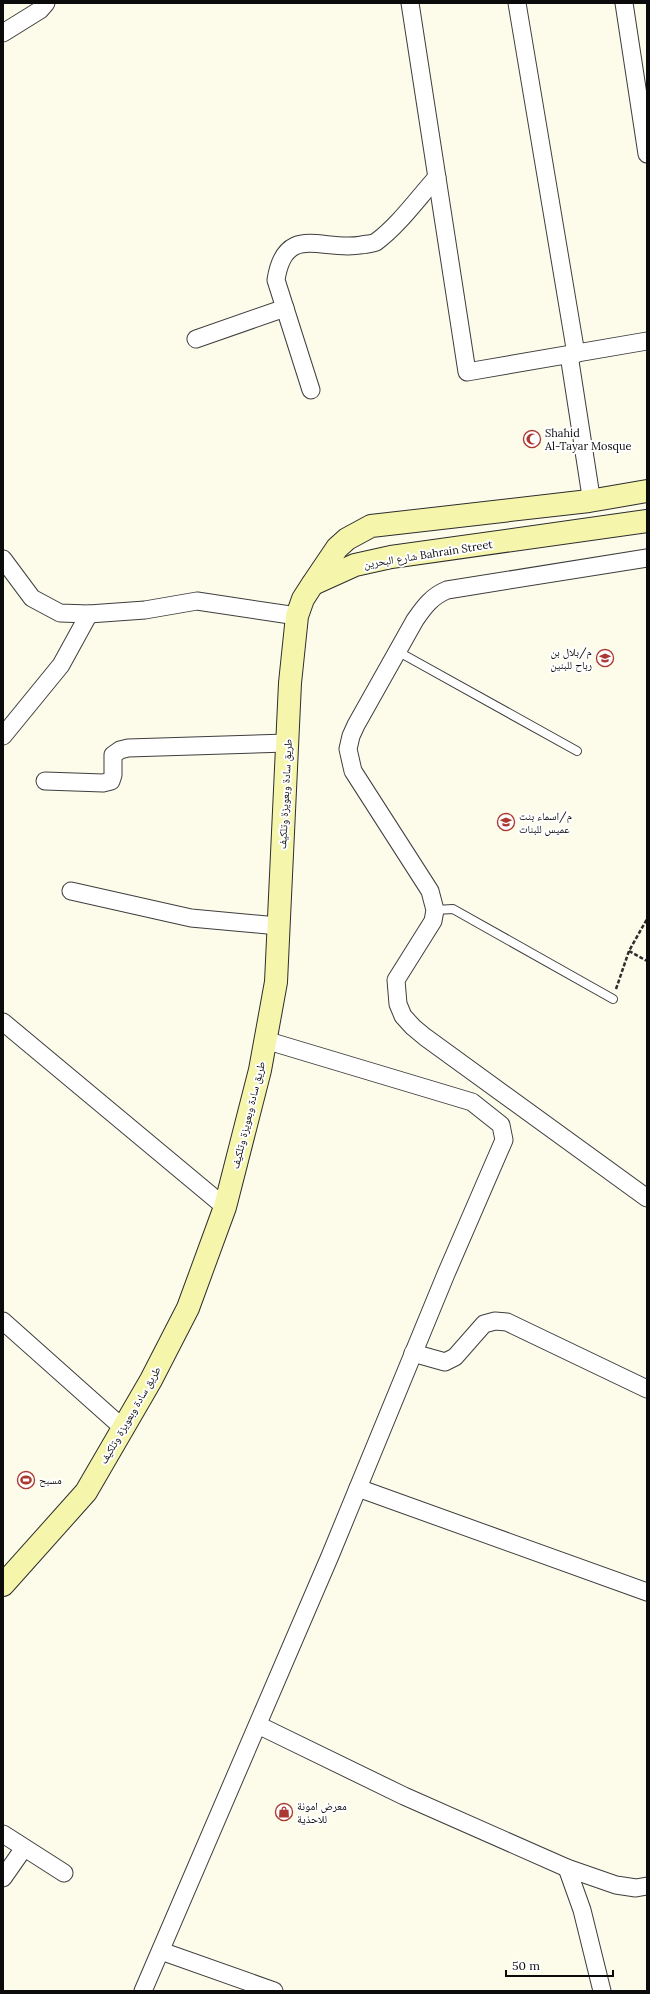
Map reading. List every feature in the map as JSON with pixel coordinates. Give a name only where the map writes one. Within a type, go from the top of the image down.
[{"type":"main road","points":[[312,585],[338,548],[360,531],[388,523],[589,501],[647,491]]},
{"type":"main road","points":[[425,554],[414,545],[412,538],[414,532],[427,519]]},
{"type":"main road","name":"شارع البحرين Bahrain Street","points":[[312,585],[355,565],[391,557],[425,554],[647,522]]},
{"type":"main road","name":"طريق سادة وبعويزة وتلكيف","points":[[3,1585],[86,1492],[151,1380],[188,1308],[225,1206],[260,1070],[276,982],[290,683],[297,616],[303,599],[312,585]]},
{"type":"street","points":[[3,33],[40,10],[46,3]]},
{"type":"street","points":[[410,3],[467,372],[647,341]]},
{"type":"street","points":[[517,3],[572,355],[590,490],[589,501]]},
{"type":"street","points":[[624,3],[647,154]]},
{"type":"street","points":[[312,390],[276,280],[279,263],[285,253],[296,245],[312,242],[351,247],[375,243],[396,223],[438,177]]},
{"type":"street","points":[[196,339],[285,308]]},
{"type":"street","points":[[647,558],[447,590],[438,594],[423,608],[397,651],[351,736],[348,749],[349,760],[353,771],[428,886],[434,901],[435,910],[428,930],[396,980],[398,1004],[403,1016],[413,1028],[425,1037],[647,1198]]},
{"type":"street","points":[[3,559],[32,598],[60,613],[89,614],[145,610],[197,601],[297,616]]},
{"type":"street","points":[[3,736],[61,665],[89,614]]},
{"type":"street","points":[[45,781],[103,783],[111,781],[113,775],[113,755],[120,750],[128,748],[287,743]]},
{"type":"street","points":[[71,890],[191,918],[278,926]]},
{"type":"street","points":[[3,1022],[225,1206]]},
{"type":"street","points":[[144,1991],[258,1725],[413,1353],[504,1140],[501,1125],[472,1102],[265,1040]]},
{"type":"street","points":[[3,1321],[123,1428]]},
{"type":"street","points":[[413,1353],[444,1362],[455,1358],[484,1324],[496,1321],[507,1322],[647,1389]]},
{"type":"street","points":[[358,1488],[647,1592]]},
{"type":"street","points":[[258,1725],[404,1796],[567,1868],[616,1885],[636,1888],[647,1886]]},
{"type":"street","points":[[3,1834],[64,1873]]},
{"type":"street","points":[[3,1878],[24,1848]]},
{"type":"street","points":[[567,1868],[582,1910],[602,1991]]},
{"type":"street","points":[[161,1951],[274,1991]]},
{"type":"lane","points":[[397,651],[577,751]]},
{"type":"lane","points":[[435,910],[453,909],[612,999]]},
{"type":"path","points":[[612,999],[629,952],[647,918]]},
{"type":"path","points":[[629,952],[647,961]]},
{"type":"place","name":"Shahid Al-Tayar Mosque","points":[[532,439]]},
{"type":"place","name":"م/بلال بن رباح للبنين","points":[[605,658]]},
{"type":"place","name":"م/اسماء بنت عميس للبنات","points":[[506,822]]},
{"type":"place","name":"مسبح","points":[[26,1480]]},
{"type":"place","name":"معرض امونة للاحذية","points":[[284,1812]]}]
